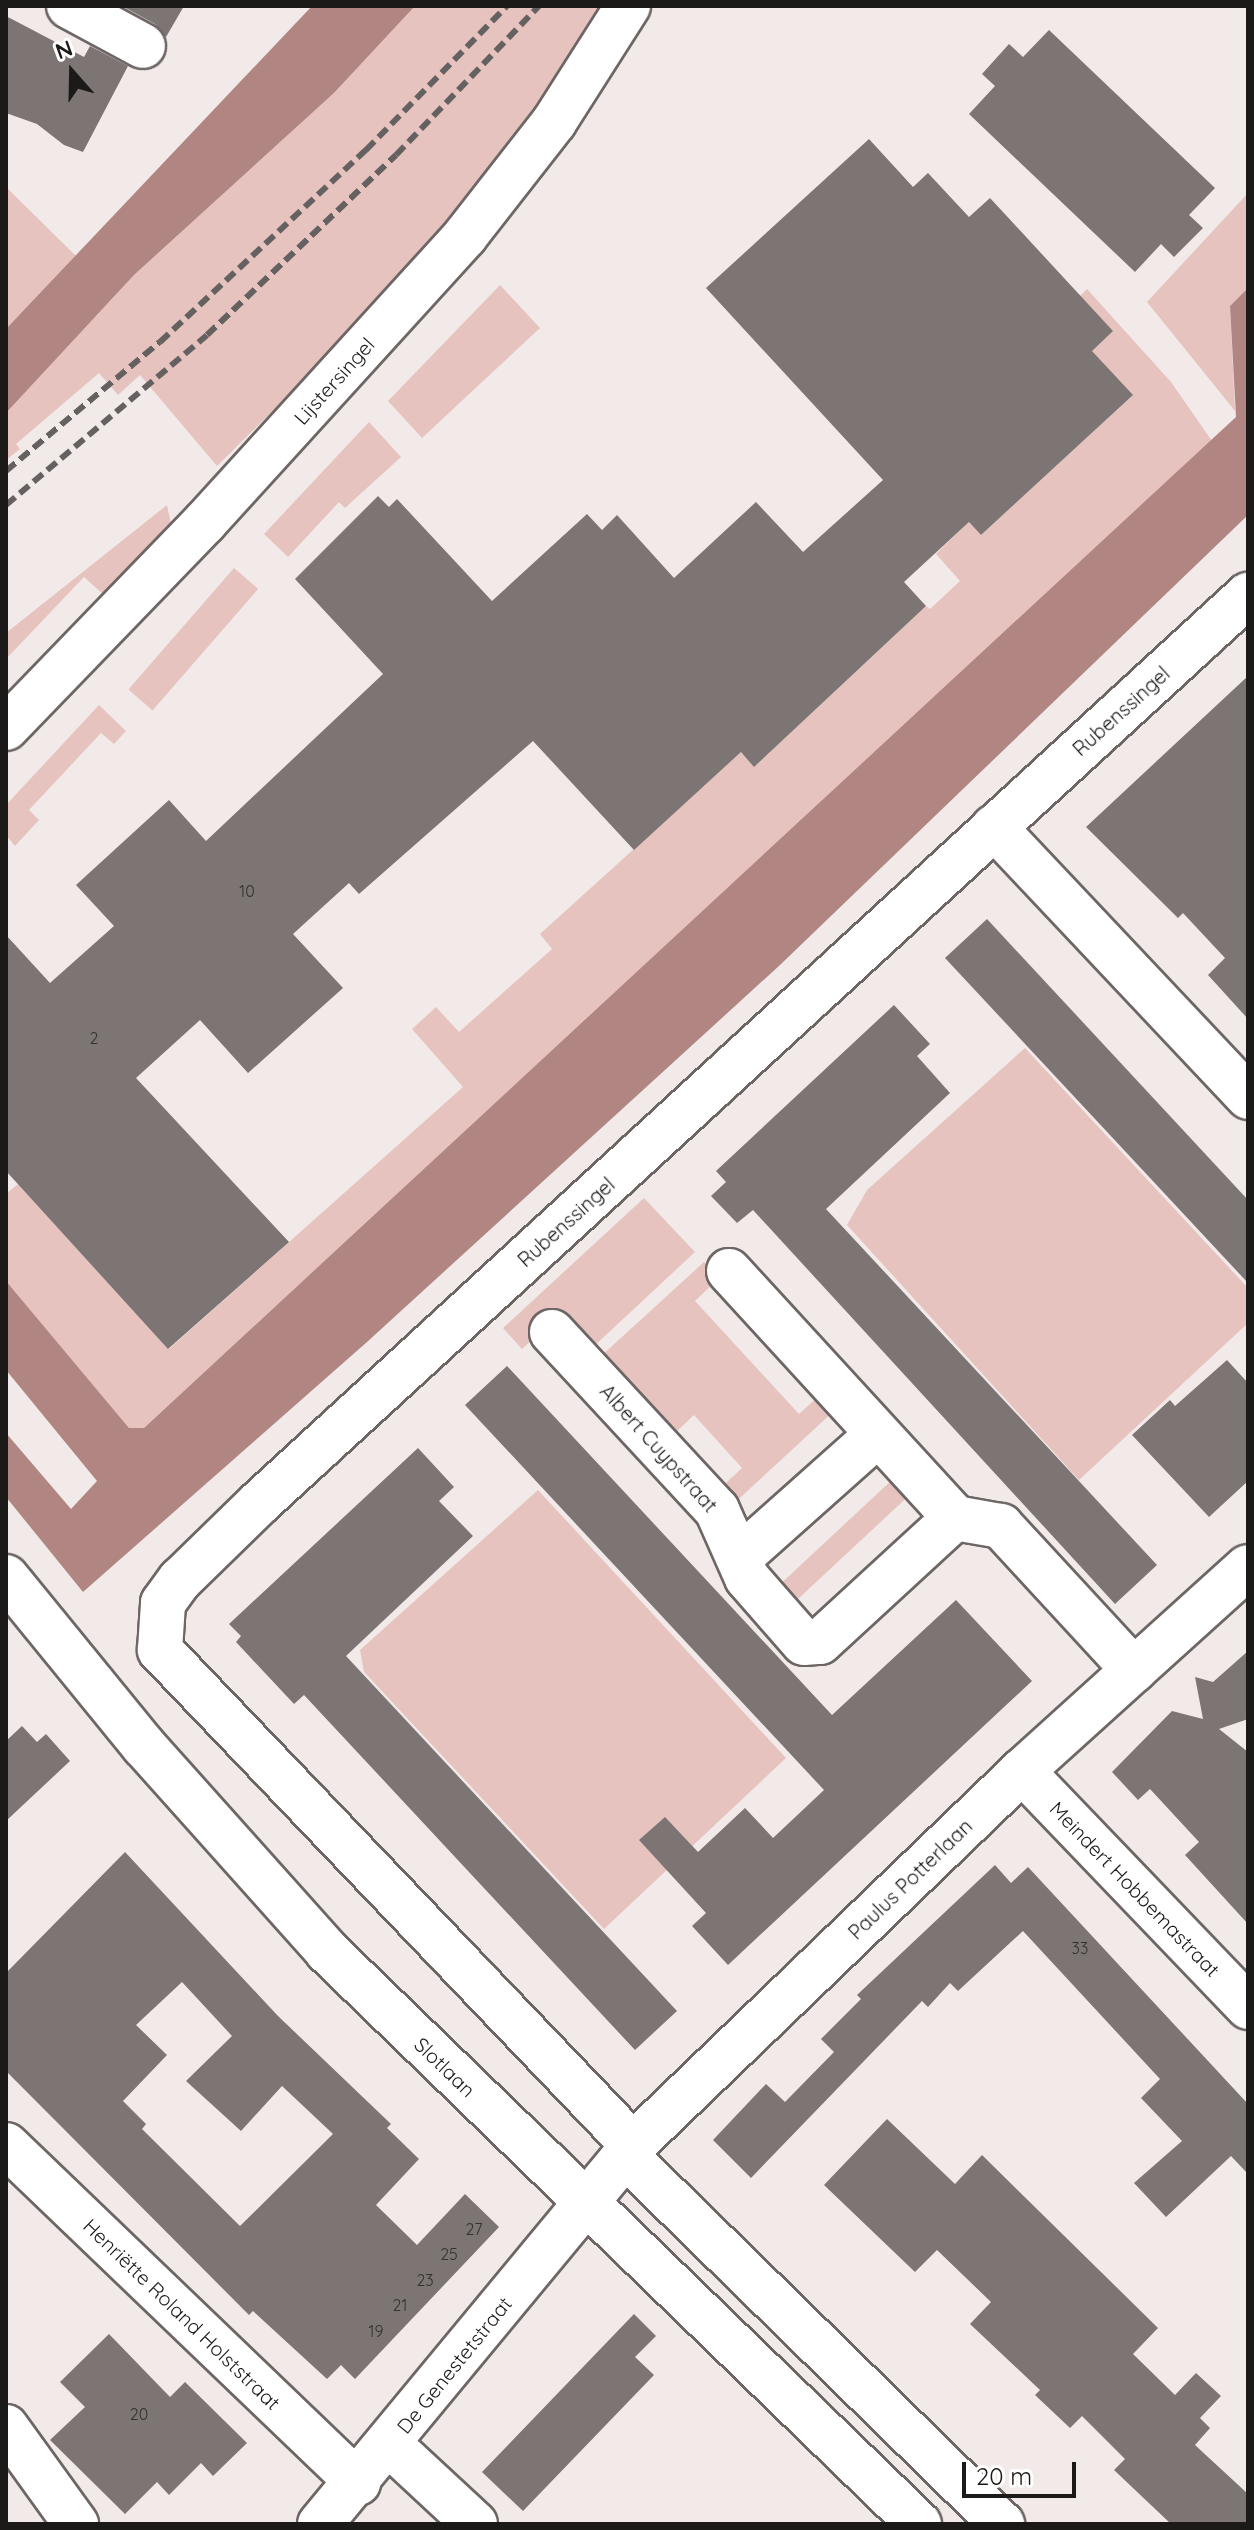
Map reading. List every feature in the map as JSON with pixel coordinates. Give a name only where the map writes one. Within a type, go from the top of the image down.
[{"type":"street","points":[[69,6],[143,46]]},
{"type":"street","name":"Lijstersingel","points":[[6,728],[205,522],[465,236],[554,122],[628,6]]},
{"type":"street","name":"Rubenssingel","points":[[629,2150],[160,1650],[163,1603],[214,1547],[1248,595]]},
{"type":"street","points":[[994,827],[1248,1097]]},
{"type":"street","points":[[729,1271],[955,1518],[1001,1526],[1134,1670]]},
{"type":"street","name":"Albert Cuypstraat","points":[[552,1332],[717,1510],[752,1585],[799,1639],[815,1644],[955,1518]]},
{"type":"street","points":[[739,1558],[878,1434]]},
{"type":"street","name":"Paulus Potterlaan","points":[[584,2202],[629,2150],[1022,1771],[1248,1567]]},
{"type":"street","name":"Slotlaan","points":[[6,1577],[144,1746],[327,1951],[919,2524]]},
{"type":"street","name":"Meindert Hobbemastraat","points":[[1022,1771],[1248,2007]]},
{"type":"street","name":"Henriëtte Roland Holststraat","points":[[6,2145],[358,2483]]},
{"type":"street","points":[[629,2150],[1002,2524]]},
{"type":"street","name":"De Genestetstraat","points":[[320,2524],[390,2445],[584,2202]]},
{"type":"street","points":[[6,2427],[76,2524]]},
{"type":"street","points":[[390,2445],[475,2524]]},
{"type":"shaded area","points":[[312,6],[415,6],[334,93],[134,275],[6,413],[6,329]]},
{"type":"shaded area","points":[[415,6],[602,6],[464,222],[217,466],[140,375],[118,395],[99,373],[16,444],[20,449],[6,460],[6,413],[134,275],[334,93]]},
{"type":"shaded area","points":[[6,187],[77,257],[6,329]]},
{"type":"shaded area","points":[[1248,193],[1248,288],[1230,306],[1235,411],[1147,302]]},
{"type":"shaded area","points":[[500,285],[540,328],[422,438],[388,401]]},
{"type":"shaded area","points":[[1248,288],[1248,515],[780,965],[367,1342],[83,1592],[6,1497],[6,1433],[71,1509],[97,1481],[6,1370],[6,1281],[129,1428],[144,1428],[1236,417],[1230,306]]},
{"type":"shaded area","points":[[1087,289],[1171,382],[1212,441],[144,1428],[129,1428],[6,1281],[6,1194],[18,1184],[169,1349],[463,1087],[412,1029],[436,1007],[459,1032],[552,949],[540,934],[741,752],[755,766],[926,606],[930,609],[960,581],[936,554],[969,522],[981,535],[1132,396],[1092,351],[1080,296]]},
{"type":"shaded area","points":[[369,422],[401,457],[345,508],[339,502],[288,557],[264,534]]},
{"type":"shaded area","points":[[167,505],[171,524],[105,596],[84,577],[6,659],[6,633]]},
{"type":"shaded area","points":[[234,568],[258,589],[153,711],[128,690]]},
{"type":"shaded area","points":[[99,705],[126,731],[114,744],[101,733],[29,810],[39,820],[15,846],[6,835],[6,805]]},
{"type":"shaded area","points":[[1025,1048],[1248,1288],[1248,1323],[1079,1480],[847,1225],[867,1190]]},
{"type":"shaded area","points":[[644,1198],[695,1252],[592,1348],[560,1314],[522,1349],[503,1328]]},
{"type":"shaded area","points":[[704,1262],[719,1278],[695,1301],[799,1414],[825,1390],[835,1410],[729,1508],[715,1493],[742,1468],[694,1415],[673,1435],[600,1357]]},
{"type":"shaded area","points":[[893,1479],[909,1496],[793,1604],[777,1587]]},
{"type":"shaded area","points":[[538,1490],[786,1758],[604,1929],[364,1672],[360,1650]]},
{"type":"building","points":[[122,6],[184,6],[166,37],[155,24]]},
{"type":"building","points":[[6,16],[84,57],[90,46],[128,66],[83,152],[64,145],[37,124],[6,113]]},
{"type":"building","points":[[1049,30],[1215,188],[1189,215],[1203,228],[1174,257],[1161,244],[1135,272],[969,114],[995,86],[982,74],[1009,44],[1023,57]]},
{"type":"building","points":[[869,139],[913,187],[928,173],[969,217],[990,198],[1113,331],[1092,351],[1133,395],[981,535],[969,522],[904,582],[926,606],[754,767],[741,752],[634,850],[533,741],[359,894],[349,883],[293,934],[343,988],[248,1073],[200,1020],[136,1078],[289,1242],[168,1349],[6,1171],[6,935],[50,983],[114,926],[76,885],[169,800],[206,841],[383,674],[295,579],[378,496],[389,507],[397,499],[492,601],[587,514],[602,530],[617,515],[674,578],[756,502],[803,552],[883,480],[706,288]]},
{"type":"building","points":[[1248,676],[1248,1019],[1208,975],[1225,958],[1183,913],[1178,918],[1086,827]]},
{"type":"building","points":[[987,919],[1248,1200],[1248,1283],[945,958]]},
{"type":"building","points":[[894,1005],[930,1044],[917,1056],[950,1093],[826,1209],[1157,1565],[1115,1604],[753,1210],[737,1223],[711,1196],[726,1182],[716,1171]]},
{"type":"building","points":[[1227,1360],[1248,1383],[1248,1481],[1209,1517],[1132,1435],[1170,1400],[1175,1406]]},
{"type":"building","points":[[507,1366],[832,1715],[956,1600],[1032,1681],[728,1965],[692,1926],[706,1913],[639,1840],[665,1817],[698,1852],[745,1808],[773,1838],[824,1790],[465,1405]]},
{"type":"building","points":[[418,1448],[454,1487],[439,1501],[473,1536],[346,1656],[677,2011],[635,2050],[304,1695],[294,1704],[236,1642],[241,1636],[229,1624]]},
{"type":"building","points":[[1248,1651],[1248,1719],[1219,1729],[1248,1752],[1248,1924],[1185,1855],[1199,1842],[1150,1789],[1138,1800],[1112,1772],[1172,1711],[1203,1719],[1195,1677],[1213,1682]]},
{"type":"building","points":[[22,1726],[37,1742],[46,1734],[70,1761],[6,1821],[6,1741]]},
{"type":"building","points":[[125,1852],[278,2016],[391,2124],[387,2128],[419,2159],[376,2205],[417,2245],[465,2194],[499,2227],[355,2379],[341,2365],[327,2379],[253,2311],[249,2315],[6,2071],[6,1973]],"holes":[[[182,1982],[232,2036],[186,2081],[241,2131],[282,2086],[333,2134],[240,2226],[142,2129],[146,2124],[123,2101],[167,2055],[136,2025]]]},
{"type":"building","points":[[995,1865],[1011,1883],[1028,1867],[1248,2104],[1248,2174],[1231,2156],[1166,2217],[1134,2183],[1182,2141],[1141,2098],[1160,2079],[1023,1931],[958,1991],[950,1983],[928,2007],[922,2001],[751,2178],[713,2140],[766,2084],[785,2102],[834,2052],[821,2039],[861,1999],[857,1995]]},
{"type":"building","points":[[887,2119],[955,2184],[982,2155],[1158,2328],[1133,2354],[1175,2395],[1196,2373],[1221,2396],[1200,2418],[1210,2428],[1195,2445],[1248,2494],[1248,2524],[1171,2524],[1114,2470],[1125,2459],[1082,2416],[1070,2428],[1035,2395],[1040,2390],[970,2324],[991,2302],[937,2250],[915,2272],[824,2185]]},
{"type":"building","points":[[634,2314],[656,2336],[635,2357],[654,2375],[523,2511],[482,2472]]},
{"type":"building","points":[[109,2334],[170,2397],[185,2382],[247,2443],[213,2476],[201,2463],[169,2495],[157,2482],[125,2514],[50,2440],[85,2407],[60,2382]]},
{"type":"railway","points":[[6,471],[160,342],[366,150],[507,6]]},
{"type":"railway","points":[[6,505],[207,335],[396,155],[539,6]]}]
